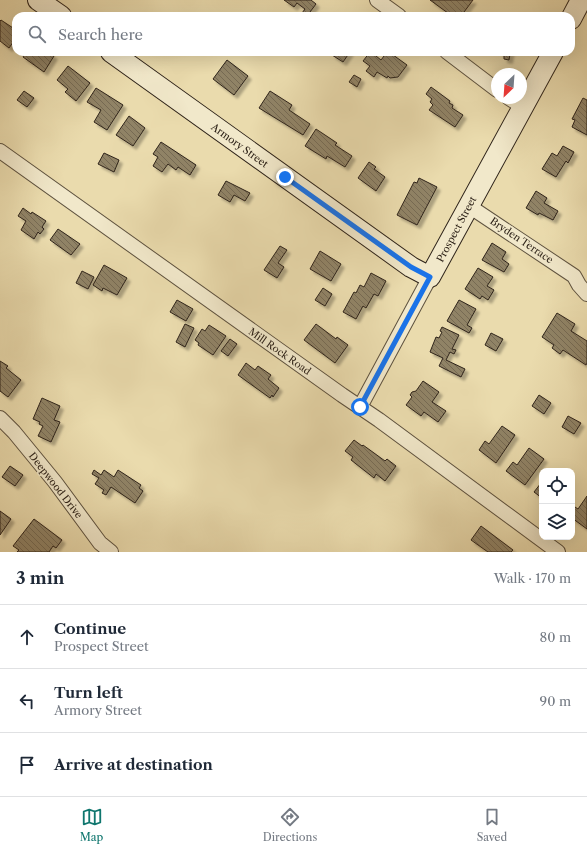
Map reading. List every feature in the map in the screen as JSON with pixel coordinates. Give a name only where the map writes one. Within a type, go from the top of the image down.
[{"type":"main road","points":[[38,0],[55,12]]},
{"type":"main road","points":[[575,12],[581,0]]},
{"type":"main road","name":"Armory Street","points":[[117,56],[411,267],[430,277]]},
{"type":"main road","name":"Prospect Street","points":[[527,87],[550,56]]},
{"type":"main road","name":"Prospect Street","points":[[430,277],[469,206],[515,104]]},
{"type":"street","points":[[378,0],[394,12]]},
{"type":"street","points":[[452,56],[491,85]]},
{"type":"street","name":"Mill Rock Road","points":[[0,151],[360,407],[558,552]]},
{"type":"street","name":"Bryden Terrace","points":[[469,206],[581,275],[579,285],[587,294]]},
{"type":"street","name":"Prospect Street","points":[[360,407],[430,277]]},
{"type":"street","name":"Deepwood Drive","points":[[0,418],[14,432],[55,482],[100,543],[111,552]]},
{"type":"building","points":[[284,0],[311,0],[316,4],[310,12],[303,12],[305,9],[297,3],[294,7]]},
{"type":"building","points":[[430,0],[473,0],[464,12],[446,12]]},
{"type":"building","points":[[1,20],[12,27],[12,44],[9,48],[0,41]]},
{"type":"building","points":[[24,56],[54,56],[44,72]]},
{"type":"building","points":[[334,56],[347,56],[343,62]]},
{"type":"building","points":[[367,56],[376,56],[381,60],[384,56],[395,56],[407,65],[398,77],[390,78],[388,76],[387,78],[377,72],[374,77],[366,71],[370,66],[363,61]]},
{"type":"building","points":[[504,56],[510,56],[509,60],[504,59]]},
{"type":"building","points":[[227,60],[248,76],[234,95],[213,79]]},
{"type":"building","points":[[68,66],[90,83],[76,101],[65,92],[68,89],[57,80]]},
{"type":"building","points":[[354,75],[361,79],[357,87],[349,82]]},
{"type":"building","points":[[431,87],[450,101],[449,103],[453,105],[452,108],[463,115],[455,127],[429,110],[433,105],[430,102],[432,99],[426,94]]},
{"type":"building","points":[[96,88],[123,105],[107,130],[94,122],[101,110],[87,102]]},
{"type":"building","points":[[24,91],[34,98],[27,107],[17,100]]},
{"type":"building","points":[[270,91],[292,105],[289,110],[310,124],[303,135],[259,108]]},
{"type":"building","points":[[583,98],[587,100],[587,135],[572,127],[575,120],[572,119]]},
{"type":"building","points":[[129,116],[145,128],[133,146],[116,135]]},
{"type":"building","points":[[316,129],[337,143],[335,145],[352,156],[345,167],[327,156],[326,159],[305,146]]},
{"type":"building","points":[[161,142],[196,165],[190,175],[178,167],[176,170],[168,164],[162,172],[153,166],[158,157],[153,154]]},
{"type":"building","points":[[563,146],[574,152],[568,163],[566,161],[556,177],[542,169],[552,153],[557,156]]},
{"type":"building","points":[[104,153],[119,160],[114,172],[98,164]]},
{"type":"building","points":[[369,162],[376,167],[374,169],[385,177],[376,191],[358,178]]},
{"type":"building","points":[[419,178],[437,187],[417,225],[397,215],[414,182],[417,183]]},
{"type":"building","points":[[226,181],[250,193],[245,201],[234,195],[230,202],[218,195]]},
{"type":"building","points":[[536,191],[547,198],[544,203],[558,211],[553,220],[539,213],[538,215],[526,208]]},
{"type":"building","points":[[23,208],[31,214],[32,212],[46,221],[42,227],[44,229],[40,234],[38,232],[34,239],[21,230],[26,221],[18,216]]},
{"type":"building","points":[[58,229],[80,244],[71,255],[50,240]]},
{"type":"building","points":[[492,243],[506,252],[502,259],[509,264],[504,272],[482,260]]},
{"type":"building","points":[[280,246],[287,250],[278,263],[284,267],[277,278],[264,270]]},
{"type":"building","points":[[320,251],[341,264],[331,281],[310,269]]},
{"type":"building","points":[[104,265],[127,278],[117,295],[103,288],[102,291],[93,285]]},
{"type":"building","points":[[478,268],[493,277],[487,286],[494,290],[488,300],[482,296],[480,299],[465,289]]},
{"type":"building","points":[[82,271],[94,277],[88,289],[76,283]]},
{"type":"building","points":[[371,273],[386,281],[378,296],[374,294],[366,308],[363,306],[356,319],[343,312],[354,292],[356,293],[360,285],[364,287]]},
{"type":"building","points":[[323,288],[332,294],[325,306],[315,300]]},
{"type":"building","points":[[177,300],[193,309],[186,321],[170,312]]},
{"type":"building","points":[[459,300],[476,309],[467,325],[472,328],[469,333],[447,321]]},
{"type":"building","points":[[557,313],[575,324],[571,331],[587,341],[586,365],[563,350],[560,354],[552,348],[554,345],[542,337]]},
{"type":"building","points":[[185,324],[194,328],[185,347],[176,342]]},
{"type":"building","points":[[316,324],[336,339],[337,337],[348,345],[335,363],[304,340]]},
{"type":"building","points":[[209,325],[226,336],[213,355],[198,345],[199,343],[195,340],[202,329],[205,331]]},
{"type":"building","points":[[442,327],[459,335],[452,349],[456,350],[454,354],[450,352],[446,360],[465,369],[461,377],[439,366],[443,358],[430,352],[436,337],[439,338],[442,332],[440,331]]},
{"type":"building","points":[[491,333],[503,339],[496,351],[485,345]]},
{"type":"building","points":[[230,339],[237,344],[228,356],[221,351]]},
{"type":"building","points":[[0,361],[8,366],[6,368],[21,380],[8,397],[0,391]]},
{"type":"building","points":[[246,363],[255,370],[258,366],[271,375],[268,379],[279,388],[273,397],[272,395],[270,398],[238,375]]},
{"type":"building","points":[[423,381],[439,392],[432,402],[446,411],[438,422],[424,412],[421,416],[406,405],[412,397],[410,395],[412,392],[416,391]]},
{"type":"building","points":[[539,395],[551,403],[544,414],[532,406]]},
{"type":"building","points":[[42,398],[60,406],[54,420],[60,422],[51,442],[38,436],[43,426],[39,424],[40,422],[33,419]]},
{"type":"building","points":[[568,416],[581,423],[574,434],[562,427]]},
{"type":"building","points":[[502,426],[515,435],[496,463],[479,450],[485,441],[489,444]]},
{"type":"building","points":[[354,440],[385,461],[387,459],[396,466],[385,481],[376,474],[374,478],[351,460],[353,457],[345,451]]},
{"type":"building","points":[[529,448],[544,459],[525,485],[506,471],[513,462],[517,465]]},
{"type":"building","points":[[10,466],[23,475],[15,486],[2,477]]},
{"type":"building","points":[[94,470],[101,475],[104,470],[114,477],[118,470],[141,485],[139,488],[143,491],[135,503],[111,487],[106,495],[102,493],[104,490],[95,484],[99,478],[92,474]]},
{"type":"building","points":[[539,486],[539,496],[534,492]]},
{"type":"building","points":[[587,496],[587,529],[575,520],[575,507],[578,509]]},
{"type":"building","points":[[0,511],[11,519],[0,535]]},
{"type":"building","points":[[34,519],[62,540],[56,548],[53,546],[49,552],[17,552],[19,550],[13,546]]},
{"type":"building","points":[[481,526],[513,550],[511,552],[488,552],[471,540]]},
{"type":"route","points":[[285,177],[411,267],[430,277],[360,407]]}]
